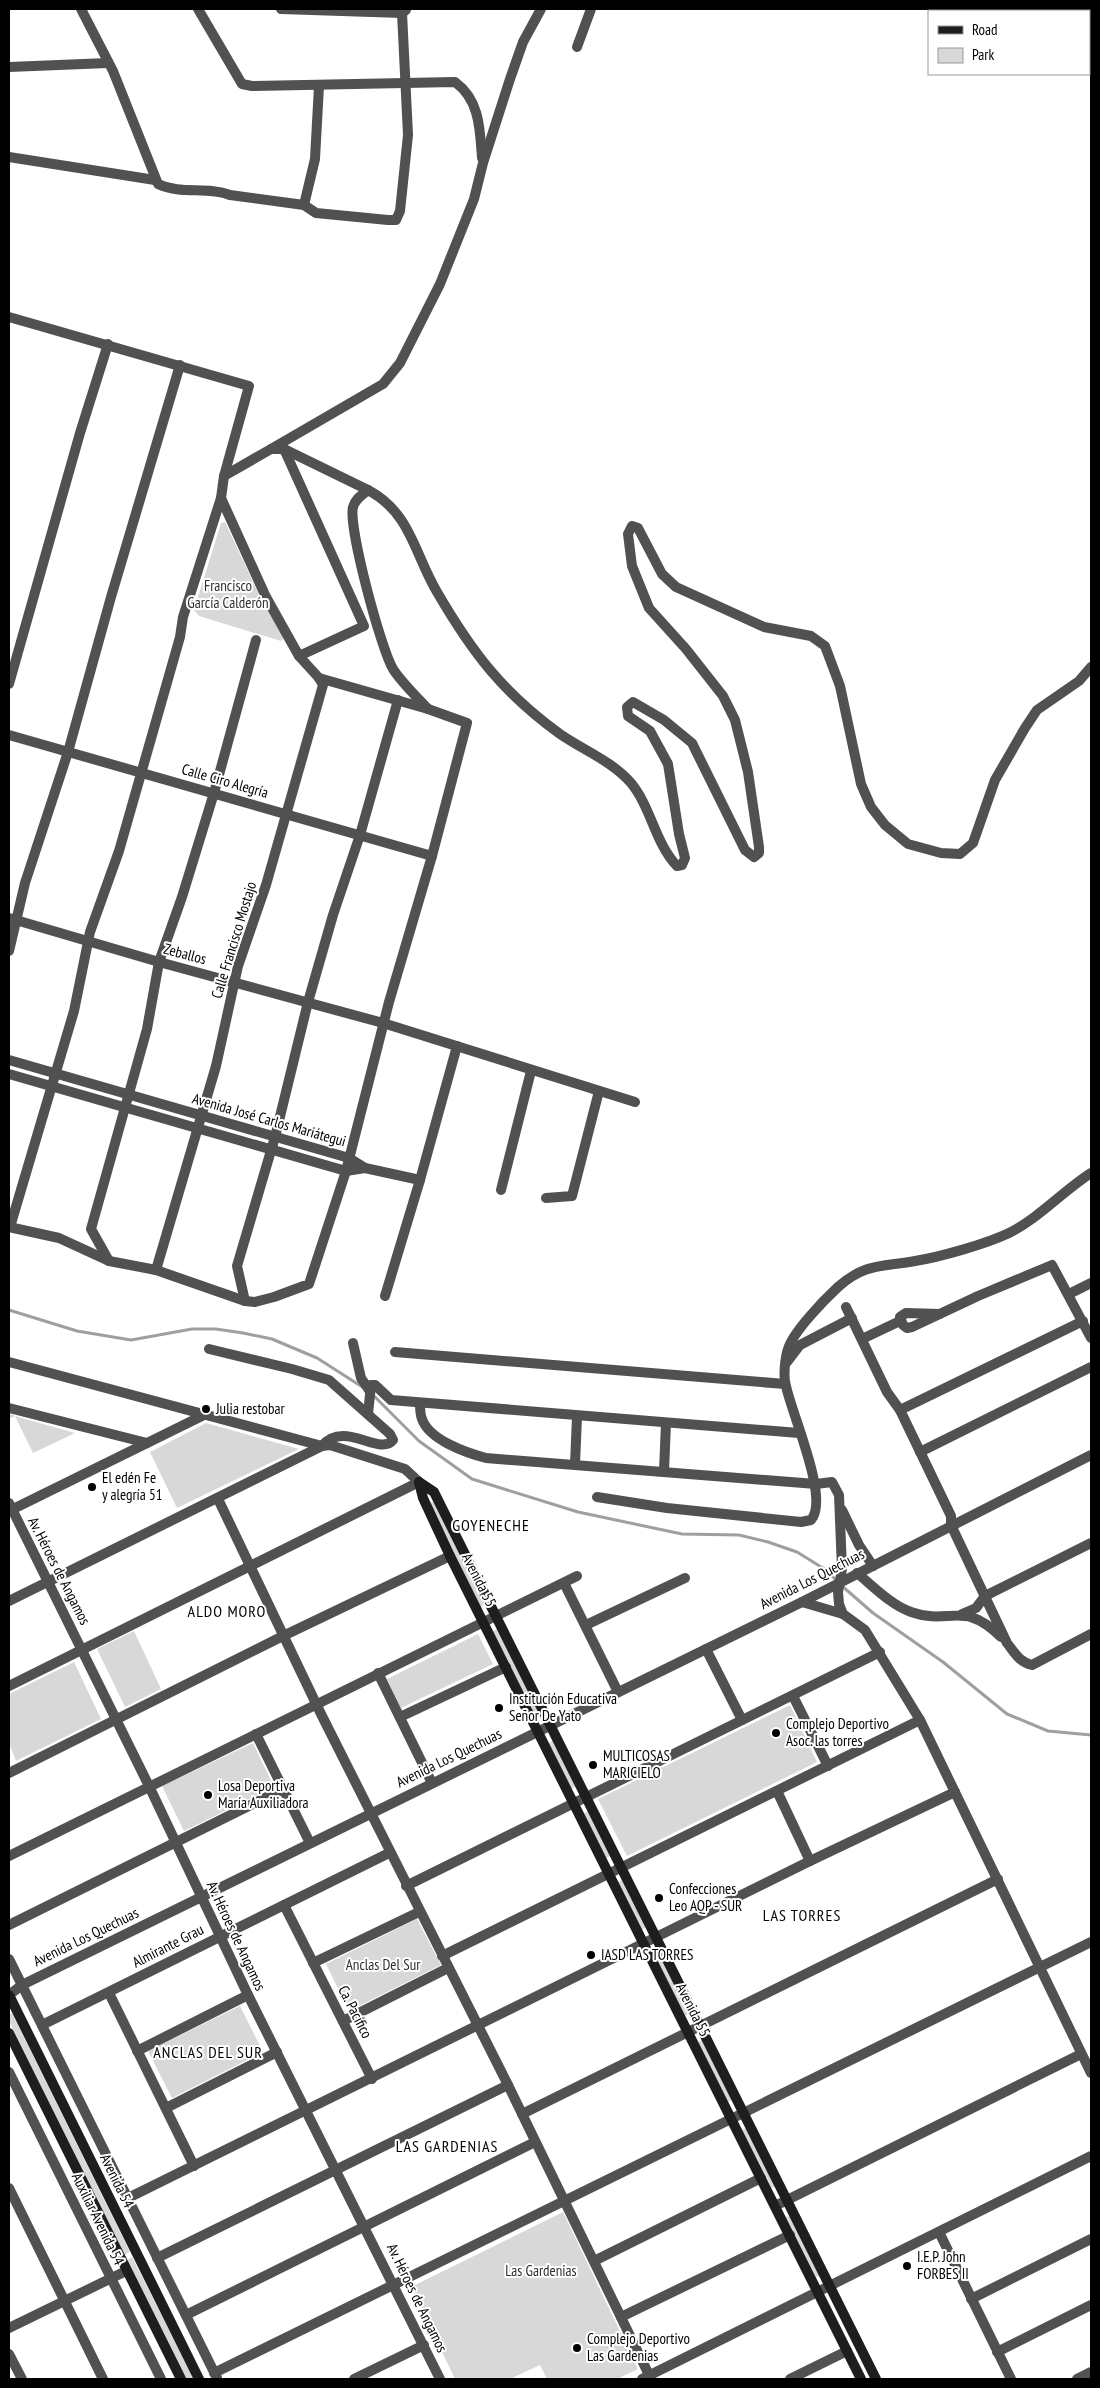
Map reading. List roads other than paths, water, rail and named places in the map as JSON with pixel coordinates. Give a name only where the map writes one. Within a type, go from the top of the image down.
[{"type":"street","points":[[81,9],[108,63],[155,180]]},
{"type":"street","points":[[198,9],[242,84],[252,86],[319,86],[455,82],[464,89],[477,113],[482,163]]},
{"type":"street","points":[[9,157],[155,180],[164,187],[196,192],[219,191],[230,195],[304,205],[316,212],[396,220],[400,211],[408,135],[405,83],[405,11],[281,9]]},
{"type":"street","points":[[224,476],[383,384],[400,363],[440,284],[474,199],[482,163],[523,42],[540,9]]},
{"type":"street","points":[[577,47],[591,9]]},
{"type":"street","points":[[9,67],[108,63]]},
{"type":"street","points":[[304,205],[315,159],[319,86]]},
{"type":"street","points":[[9,317],[249,386],[224,476],[220,498],[183,617],[180,637],[119,851],[88,941],[74,1011],[57,1075],[9,1227],[59,1238],[108,1261],[156,1270],[246,1301],[255,1302],[310,1284],[350,1158],[383,1023],[432,856],[467,723],[428,709],[319,678],[299,656],[266,597],[220,498]]},
{"type":"street","points":[[9,684],[80,433],[108,344]]},
{"type":"street","points":[[9,951],[12,918],[68,752],[111,596],[180,365]]},
{"type":"street","points":[[271,449],[284,449],[368,490],[387,502],[401,518],[427,575],[446,607],[495,678],[542,720],[625,776],[640,796],[660,840],[677,866],[682,865],[685,858],[678,834],[668,764],[650,731],[628,716],[627,707],[633,702],[664,720],[692,743],[745,850],[754,857],[757,856],[758,847],[748,772],[735,720],[723,696],[686,649],[649,608],[632,566],[628,534],[632,526],[638,528],[662,574],[676,587],[764,627],[811,636],[820,641],[829,654],[840,686],[865,795],[885,825],[901,840],[917,848],[953,855],[966,851],[973,843],[995,780],[1037,710],[1079,681],[1091,667]]},
{"type":"street","points":[[284,449],[364,626],[299,656]]},
{"type":"street","points":[[368,490],[355,502],[353,508],[356,537],[368,594],[392,668],[428,709]]},
{"type":"street","points":[[108,1261],[92,1229],[147,1029],[159,962],[182,897],[214,793],[256,640]]},
{"type":"street","name":"Calle Francisco Mostajo","points":[[156,1270],[216,1066],[234,983],[266,885],[323,685],[319,678]]},
{"type":"street","points":[[246,1301],[237,1266],[275,1137],[308,1002],[333,915],[360,835],[398,700]]},
{"type":"street","name":"Calle Ciro Alegría","points":[[9,735],[432,856]]},
{"type":"street","name":"Zeballos","points":[[12,918],[159,962],[383,1023],[524,1066],[531,1071],[635,1102]]},
{"type":"street","points":[[385,1296],[420,1180],[457,1046]]},
{"type":"street","name":"Avenida José Carlos Mariátegui","points":[[9,1060],[350,1158],[365,1168]]},
{"type":"street","points":[[501,1190],[531,1071]]},
{"type":"street","name":"Avenida José Carlos Mariátegui","points":[[9,1074],[346,1171],[365,1168]]},
{"type":"street","points":[[546,1198],[572,1196],[598,1091]]},
{"type":"street","points":[[365,1168],[420,1180]]},
{"type":"street","points":[[598,1497],[666,1508],[808,1522],[817,1510],[816,1484],[785,1384],[788,1348],[797,1333],[823,1303],[853,1276],[872,1267],[914,1262],[1008,1234],[1091,1173]]},
{"type":"street","points":[[862,1340],[900,1321],[901,1315],[906,1313],[940,1314],[1050,1265],[1055,1267],[1091,1338]]},
{"type":"street","points":[[1069,1294],[1091,1283]]},
{"type":"street","points":[[846,1306],[887,1392],[900,1410],[951,1516],[951,1525],[1007,1643]]},
{"type":"street","points":[[787,1362],[800,1345],[852,1318]]},
{"type":"street","points":[[900,1410],[1083,1321]]},
{"type":"street","points":[[353,1344],[361,1378],[368,1390],[368,1414]]},
{"type":"street","points":[[209,1349],[329,1380],[342,1389],[390,1434],[393,1440],[390,1444],[384,1446],[359,1438],[341,1435],[327,1440],[322,1446]]},
{"type":"street","points":[[395,1352],[785,1384]]},
{"type":"street","points":[[9,1362],[322,1446]]},
{"type":"street","points":[[920,1452],[1091,1367]]},
{"type":"street","points":[[368,1390],[371,1385],[375,1385],[391,1400],[420,1403],[800,1433]]},
{"type":"street","points":[[420,1403],[422,1419],[427,1427],[443,1440],[465,1452],[486,1458],[816,1484],[832,1482],[839,1495],[840,1506],[842,1569],[839,1583],[839,1604],[843,1614]]},
{"type":"street","points":[[9,1408],[147,1443]]},
{"type":"street","points":[[10,1508],[206,1414]]},
{"type":"street","points":[[575,1464],[578,1416]]},
{"type":"street","points":[[664,1471],[666,1423]]},
{"type":"street","points":[[9,1601],[322,1446],[330,1445],[405,1469],[420,1482],[9,1686]]},
{"type":"street","name":"Avenida Los Quechuas","points":[[9,1995],[22,1986],[370,1813],[802,1602],[1091,1455]]},
{"type":"street","name":"Avenida 55","points":[[420,1482],[422,1498],[450,1556],[861,2379]]},
{"type":"street","name":"Avenida 55","points":[[420,1482],[434,1492],[876,2379]]},
{"type":"street","points":[[218,1499],[389,1853],[565,2201],[648,2378],[1091,2156]]},
{"type":"street","points":[[840,1506],[859,1545],[873,1566]]},
{"type":"street","name":"Av. Héroes de Angamos","points":[[10,1508],[82,1650],[219,1937],[440,2379]]},
{"type":"street","points":[[962,1614],[976,1608],[985,1596],[1091,1543]]},
{"type":"street","points":[[9,1773],[283,1636],[450,1556]]},
{"type":"street","points":[[857,1573],[892,1602],[913,1613],[962,1614],[978,1618],[989,1625],[1024,1663],[1032,1665],[1091,1634]]},
{"type":"street","points":[[9,1856],[577,1576]]},
{"type":"street","points":[[586,1625],[685,1578]]},
{"type":"street","points":[[564,1583],[618,1692]]},
{"type":"street","points":[[802,1602],[843,1614],[865,1630],[880,1652],[920,1720],[1091,2073]]},
{"type":"street","points":[[706,1649],[742,1720]]},
{"type":"street","points":[[406,1886],[880,1652]]},
{"type":"street","points":[[400,1717],[506,1667]]},
{"type":"street","points":[[378,1674],[432,1783]]},
{"type":"street","points":[[793,1696],[828,1766]]},
{"type":"street","points":[[442,1956],[920,1720]]},
{"type":"street","points":[[256,1734],[310,1843]]},
{"type":"street","points":[[9,1925],[283,1789]]},
{"type":"street","points":[[777,1790],[810,1862]]},
{"type":"street","points":[[128,2198],[956,1792]]},
{"type":"street","name":"Almirante Grau","points":[[42,2025],[389,1853]]},
{"type":"street","points":[[522,2114],[998,1880]]},
{"type":"street","name":"Ca. Pacífico","points":[[284,1905],[372,2079]]},
{"type":"street","points":[[313,1963],[419,1912]]},
{"type":"street","points":[[9,1959],[216,2376],[565,2201],[1091,1942]]},
{"type":"street","points":[[343,2021],[448,1968]]},
{"type":"street","points":[[109,1992],[194,2166]]},
{"type":"street","name":"Avenida 54","points":[[9,1995],[199,2379]]},
{"type":"street","points":[[137,2051],[248,1995]]},
{"type":"street","name":"Avenida 54","points":[[9,2033],[181,2379]]},
{"type":"street","points":[[166,2108],[277,2052]]},
{"type":"street","points":[[775,2206],[1082,2054]]},
{"type":"street","name":"Auxiliar Avenida 54","points":[[9,2072],[161,2379]]},
{"type":"street","points":[[157,2258],[508,2085]]},
{"type":"street","points":[[186,2315],[535,2142]]},
{"type":"street","points":[[594,2261],[761,2178]]},
{"type":"street","points":[[9,2188],[104,2379]]},
{"type":"street","points":[[939,2232],[1011,2379]]},
{"type":"street","points":[[621,2317],[790,2235]]},
{"type":"street","points":[[971,2299],[1091,2239]]},
{"type":"street","points":[[9,2328],[126,2271]]},
{"type":"street","points":[[997,2352],[1091,2305]]},
{"type":"street","points":[[354,2379],[424,2345]]},
{"type":"street","points":[[790,2379],[848,2351]]},
{"type":"street","points":[[9,2354],[22,2379]]},
{"type":"street","points":[[1077,2379],[1091,2372]]},
{"type":"waterway","points":[[9,1310],[77,1331],[131,1340],[192,1329],[216,1329],[272,1339],[317,1358],[364,1388]]},
{"type":"waterway","points":[[373,1395],[419,1441],[472,1479],[578,1512],[682,1534],[739,1535],[768,1542],[797,1552],[826,1570],[838,1582]]},
{"type":"waterway","points":[[842,1586],[873,1613],[943,1662],[1007,1714],[1048,1731],[1091,1735]]},
{"type":"place","name":"Julia restobar","points":[[206,1409]]},
{"type":"place","name":"El edén Fe y alegría 51","points":[[92,1487]]},
{"type":"place","name":"Institución Educativa Señor De Yato","points":[[499,1708]]},
{"type":"place","name":"Complejo Deportivo Asoc. las torres","points":[[776,1733]]},
{"type":"place","name":"MULTICOSAS MARICIELO","points":[[593,1765]]},
{"type":"place","name":"Losa Deportiva María Auxiliadora","points":[[208,1795]]},
{"type":"place","name":"Confecciones Leo AQP - SUR","points":[[659,1898]]},
{"type":"place","name":"IASD LAS TORRES","points":[[591,1955]]},
{"type":"place","name":"I.E.P. John FORBES II","points":[[907,2266]]},
{"type":"place","name":"Complejo Deportivo Las Gardenias","points":[[577,2348]]},
{"type":"district","name":"GOYENECHE","points":[[491,1525]]},
{"type":"district","name":"ALDO MORO","points":[[227,1611]]},
{"type":"district","name":"LAS TORRES","points":[[802,1915]]},
{"type":"district","name":"ANCLAS DEL SUR","points":[[208,2052]]},
{"type":"district","name":"LAS GARDENIAS","points":[[447,2146]]},
{"type":"park label","name":"Francisco García Calderón","points":[[228,594]]},
{"type":"park label","name":"Anclas Del Sur","points":[[383,1965]]},
{"type":"park label","name":"Las Gardenias","points":[[541,2271]]}]
